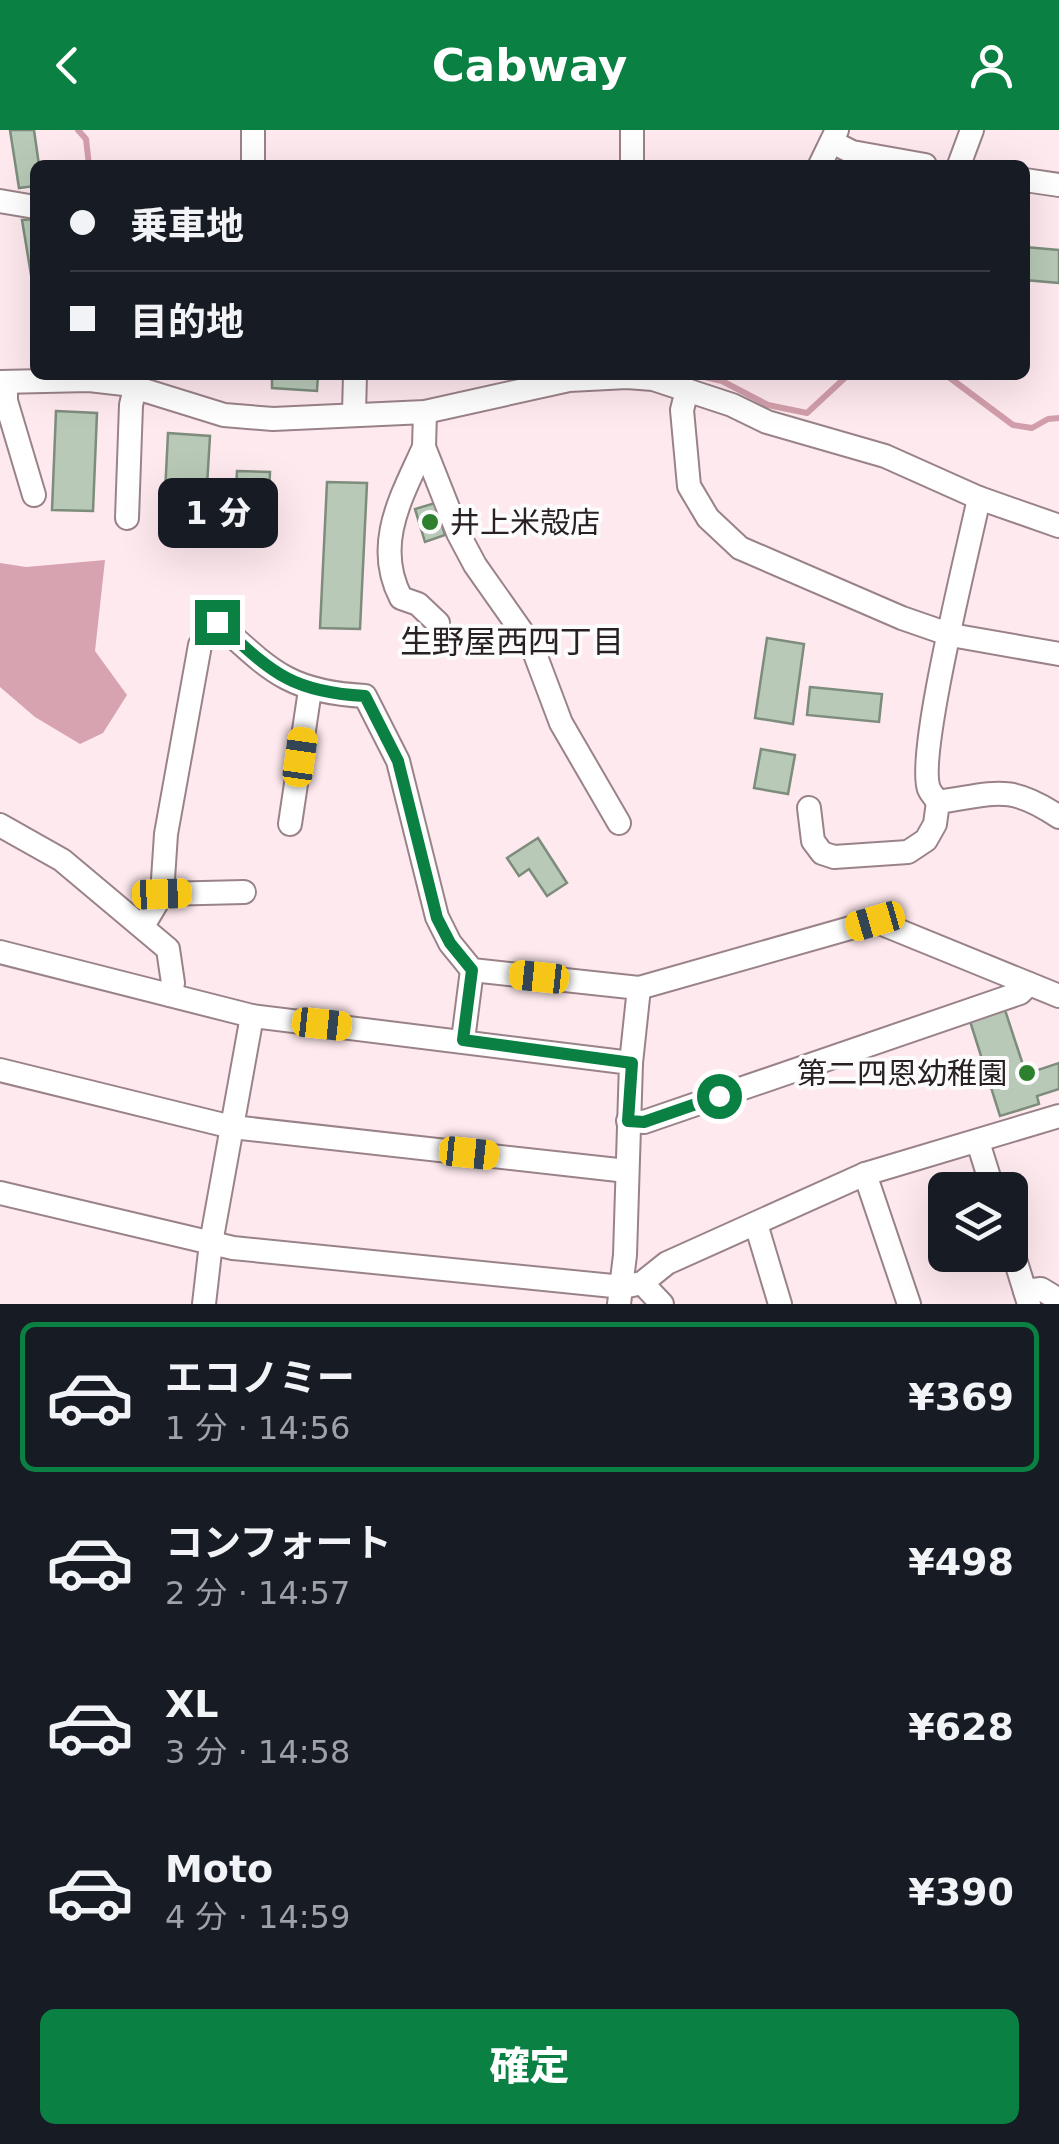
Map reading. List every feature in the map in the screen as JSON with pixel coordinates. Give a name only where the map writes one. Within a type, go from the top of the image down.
[{"type":"street","points":[[253,130],[253,160]]},
{"type":"street","points":[[632,130],[632,160]]},
{"type":"street","points":[[960,160],[972,130]]},
{"type":"street","points":[[822,160],[834,136],[852,152],[894,160]]},
{"type":"street","points":[[1030,181],[1059,185]]},
{"type":"street","points":[[0,201],[30,206]]},
{"type":"street","points":[[34,495],[3,382],[46,380]]},
{"type":"street","points":[[354,380],[354,413]]},
{"type":"street","points":[[127,518],[131,405],[127,383],[224,415],[273,419],[425,412],[569,380]]},
{"type":"street","points":[[656,380],[767,422],[885,456],[979,498],[1059,526]]},
{"type":"street","points":[[686,390],[682,410],[690,486],[708,518],[740,548],[902,618],[951,634],[1059,654]]},
{"type":"street","points":[[425,412],[424,448],[390,522],[389,544],[400,598],[418,604],[438,622]]},
{"type":"street","points":[[424,448],[474,565],[532,646],[560,724],[618,823]]},
{"type":"street","points":[[809,808],[813,841],[822,853],[834,857],[908,852],[926,840],[935,824],[938,802],[928,787],[928,758],[979,498]]},
{"type":"street","points":[[143,926],[162,894],[166,834],[200,645],[217,622],[274,674],[310,690],[365,696],[398,761],[437,918],[450,943],[472,970],[639,988],[875,921],[1059,996]]},
{"type":"street","points":[[290,824],[310,690]]},
{"type":"street","points":[[938,802],[1014,792],[1059,818]]},
{"type":"street","points":[[0,825],[62,860],[168,949],[173,983],[170,995]]},
{"type":"street","points":[[162,894],[244,892]]},
{"type":"street","points":[[0,952],[252,1016],[632,1063]]},
{"type":"street","points":[[463,1040],[472,970]]},
{"type":"street","points":[[628,1121],[644,1122],[1020,992],[1028,984]]},
{"type":"street","points":[[628,1291],[626,1170],[639,988]]},
{"type":"street","points":[[204,1304],[211,1243],[252,1016]]},
{"type":"street","points":[[0,1070],[232,1128],[626,1170]]},
{"type":"street","points":[[628,1291],[667,1263],[865,1174],[1059,1116]]},
{"type":"street","points":[[978,1142],[987,1172]]},
{"type":"street","points":[[865,1174],[908,1304]]},
{"type":"street","points":[[0,1193],[211,1243],[628,1291],[662,1304]]},
{"type":"street","points":[[756,1224],[780,1304]]},
{"type":"street","points":[[1019,1272],[1027,1298],[1041,1288],[1059,1300]]},
{"type":"shaded area","points":[[105,560],[95,651],[127,695],[103,733],[80,744],[35,717],[0,687],[0,563],[26,567]]},
{"type":"building","points":[[10,130],[34,130],[38,160],[30,160],[30,187],[19,188]]},
{"type":"building","points":[[30,219],[30,269],[22,220]]},
{"type":"building","points":[[1030,247],[1059,250],[1059,283],[1030,280]]},
{"type":"building","points":[[272,380],[318,380],[317,391],[272,388]]},
{"type":"building","points":[[56,411],[97,413],[93,511],[52,510]]},
{"type":"building","points":[[168,433],[210,436],[204,536],[163,534]]},
{"type":"building","points":[[237,471],[270,472],[268,514],[235,512]]},
{"type":"building","points":[[327,482],[367,483],[360,629],[320,628]]},
{"type":"building","name":"井上米殻店","points":[[435,503],[445,535],[425,542],[415,509]]},
{"type":"building","points":[[767,638],[804,644],[793,724],[755,718]]},
{"type":"building","points":[[810,687],[882,694],[879,722],[807,715]]},
{"type":"building","points":[[761,749],[795,755],[788,794],[754,788]]},
{"type":"building","points":[[538,838],[567,883],[547,896],[529,869],[519,876],[507,858]]},
{"type":"building","points":[[1004,1007],[1026,1074],[1059,1063],[1059,1089],[1037,1096],[1039,1104],[1000,1116],[969,1018]]},
{"type":"waterway","points":[[78,130],[86,139],[88,160]]},
{"type":"waterway","points":[[718,380],[768,405],[807,413],[843,380]]},
{"type":"waterway","points":[[953,380],[1013,425],[1032,428],[1059,418]]},
{"type":"place","name":"井上米殻店","points":[[430,522]]},
{"type":"place","name":"第二四恩幼稚園","points":[[1027,1073]]},
{"type":"district","name":"生野屋西四丁目","points":[[512,642]]},
{"type":"route","points":[[217,622],[274,674],[310,690],[365,696],[398,761],[437,918],[450,943],[472,970],[463,1040],[632,1063],[628,1121],[644,1122],[719,1096]]}]
